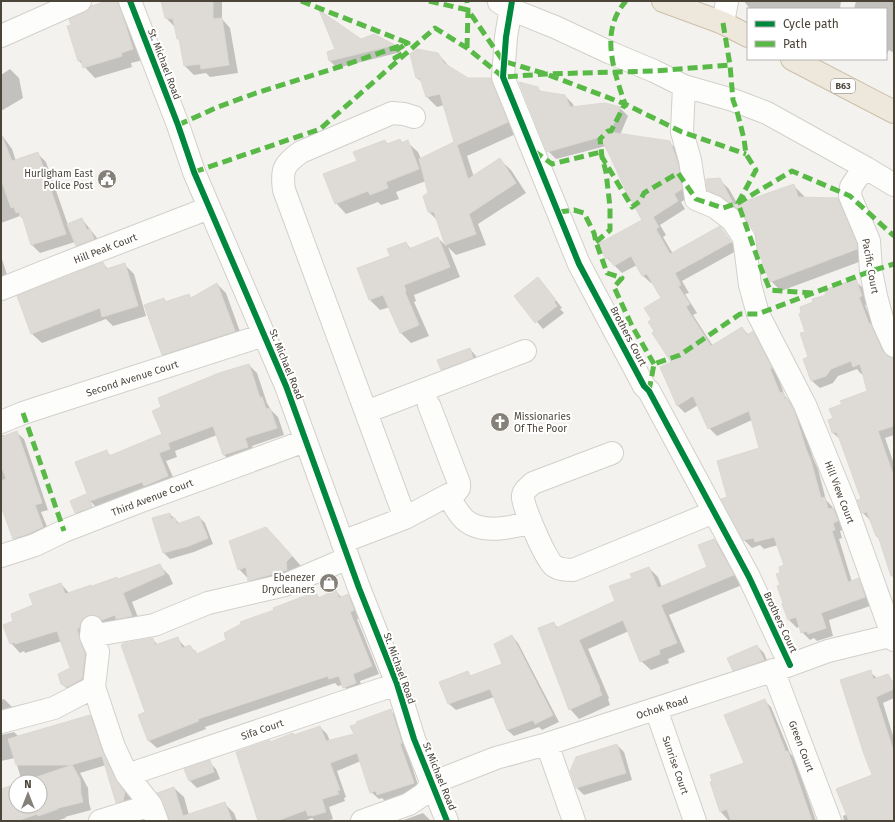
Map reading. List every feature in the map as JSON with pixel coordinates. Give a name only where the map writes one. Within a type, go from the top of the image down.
[{"type":"highway","points":[[663,1],[723,23],[747,35]]},
{"type":"highway","name":"B63","points":[[794,60],[894,112]]},
{"type":"street","points":[[1,36],[80,1]]},
{"type":"street","name":"St. Michael Road","points":[[130,1],[178,125],[194,172],[256,313],[286,386],[359,588],[397,684],[414,739]]},
{"type":"street","points":[[723,23],[727,1]]},
{"type":"street","points":[[507,4],[684,86],[732,100],[767,114],[894,185]]},
{"type":"street","name":"Brothers Court","points":[[507,4],[502,77],[579,264],[748,577],[782,668]]},
{"type":"street","name":"Hill View Court","points":[[684,86],[682,132],[690,160],[696,199],[715,207],[732,220],[744,238],[750,285],[758,314],[805,405],[845,503],[893,637]]},
{"type":"street","points":[[405,518],[284,190],[282,178],[288,161],[302,152],[392,114],[404,114],[414,118]]},
{"type":"street","name":"Pacific Court","points":[[866,168],[851,187],[850,196],[869,242],[871,271],[876,296],[883,322],[894,346]]},
{"type":"street","name":"Hill Peak Court","points":[[1,289],[209,208]]},
{"type":"street","name":"Second Avenue Court","points":[[1,422],[30,410],[264,335]]},
{"type":"street","points":[[366,412],[525,352]]},
{"type":"street","points":[[100,821],[154,813],[127,775],[114,747],[94,687],[98,652],[92,632],[154,626],[208,603],[286,585],[345,550],[456,492],[460,488],[459,483],[429,405]]},
{"type":"street","name":"Third Avenue Court","points":[[1,556],[35,545],[64,531],[141,500],[305,441]]},
{"type":"street","points":[[612,453],[533,483],[524,493],[523,498],[531,522],[546,556],[554,566],[564,570],[573,570],[714,512]]},
{"type":"street","points":[[448,495],[456,509],[465,520],[477,526],[494,529],[512,528],[531,522]]},
{"type":"street","name":"Ochok Road","points":[[432,783],[496,758],[547,744],[828,652],[893,637]]},
{"type":"street","name":"Green Court","points":[[782,668],[830,821]]},
{"type":"street","name":"Sifa Court","points":[[127,775],[397,684]]},
{"type":"street","points":[[1,722],[54,708],[94,687]]},
{"type":"street","name":"Sunrise Court","points":[[656,709],[695,821]]},
{"type":"street","name":"St Michael Road","points":[[414,739],[447,821]]},
{"type":"street","points":[[547,744],[574,821]]},
{"type":"street","points":[[362,821],[409,804],[424,794],[432,783]]},
{"type":"building","points":[[107,1],[118,1],[133,49],[121,53],[122,56],[83,68],[81,60],[78,61],[67,26],[71,25],[69,19],[85,12],[91,6]]},
{"type":"building","points":[[161,1],[213,1],[213,19],[222,18],[229,65],[201,69],[200,64],[184,66],[179,39],[177,39],[173,19],[165,18]]},
{"type":"building","points":[[319,10],[361,39],[374,34],[395,45],[329,61],[327,52],[335,49]]},
{"type":"building","points":[[417,49],[438,53],[444,63],[468,78],[491,78],[508,122],[457,145],[468,179],[500,158],[516,183],[469,214],[476,234],[445,245],[434,212],[428,212],[423,196],[428,193],[419,159],[454,142],[440,94],[426,97],[420,78],[416,78],[410,54]]},
{"type":"building","points":[[519,82],[538,87],[539,91],[565,95],[570,107],[605,103],[621,107],[610,132],[670,141],[678,163],[682,189],[674,194],[678,201],[653,217],[659,227],[656,229],[670,254],[720,226],[731,242],[675,273],[681,285],[678,286],[690,304],[686,307],[711,346],[742,327],[747,335],[753,331],[772,368],[770,369],[780,393],[783,392],[785,399],[787,398],[794,410],[811,461],[821,498],[825,497],[828,509],[833,508],[838,521],[833,523],[835,530],[832,531],[848,582],[859,578],[865,597],[821,613],[826,628],[808,634],[807,631],[801,633],[796,617],[788,620],[777,586],[780,585],[776,574],[780,573],[779,567],[784,565],[774,537],[755,542],[754,538],[743,540],[721,499],[727,497],[717,461],[759,448],[749,411],[708,429],[693,396],[677,406],[660,367],[671,362],[652,333],[654,331],[648,322],[651,319],[644,308],[661,298],[647,274],[642,276],[631,256],[614,266],[609,258],[606,259],[598,244],[642,220],[624,188],[600,137],[547,152]]},
{"type":"building","points":[[1,136],[12,161],[38,152],[66,234],[31,245],[22,216],[20,216],[19,212],[16,213],[14,207],[11,208],[1,179]]},
{"type":"building","points":[[400,139],[401,143],[408,140],[419,169],[386,182],[388,188],[370,195],[368,191],[335,204],[323,174],[357,161],[353,152],[385,140],[387,144]]},
{"type":"building","points":[[720,178],[734,205],[794,184],[798,197],[838,198],[857,244],[857,249],[770,282],[758,250],[755,231],[742,213],[722,197],[707,190],[706,179]]},
{"type":"building","points":[[82,218],[87,230],[90,229],[94,239],[76,246],[67,224]]},
{"type":"building","points":[[438,237],[450,267],[404,285],[405,292],[419,325],[400,333],[383,295],[369,300],[357,268],[390,256],[387,249],[406,242],[409,249]]},
{"type":"building","points":[[103,262],[106,269],[125,263],[138,306],[102,317],[100,308],[31,334],[17,296]]},
{"type":"building","points":[[538,277],[556,300],[554,302],[557,306],[535,323],[514,296]]},
{"type":"building","points":[[856,279],[862,296],[859,297],[869,324],[870,323],[883,352],[887,356],[893,358],[894,361],[894,426],[878,431],[894,477],[894,576],[891,576],[878,536],[876,536],[867,512],[862,513],[857,500],[861,499],[839,438],[836,432],[832,433],[828,420],[833,418],[829,409],[842,404],[840,401],[867,391],[860,364],[853,367],[851,361],[831,369],[826,376],[811,381],[803,359],[808,357],[800,333],[805,332],[799,314],[801,313],[800,307],[813,302],[812,299],[826,295],[824,290]]},
{"type":"building","points":[[217,283],[235,331],[162,355],[144,305],[164,298],[165,302],[189,294],[191,298]]},
{"type":"building","points":[[470,348],[473,358],[441,370],[437,360]]},
{"type":"building","points":[[249,364],[260,398],[262,397],[266,409],[270,408],[277,428],[245,438],[248,447],[223,455],[213,426],[168,443],[170,449],[159,453],[168,476],[144,486],[142,482],[90,501],[75,462],[107,450],[109,456],[162,434],[152,411],[161,407],[158,398],[219,373]]},
{"type":"building","points":[[17,431],[42,503],[35,505],[43,527],[13,539],[1,506],[1,481],[6,479],[1,465],[1,437]]},
{"type":"building","points":[[86,494],[92,507],[75,513],[70,501]]},
{"type":"building","points":[[170,513],[171,519],[175,518],[177,524],[199,516],[208,538],[189,546],[163,553],[152,518]]},
{"type":"building","points":[[266,527],[292,556],[286,562],[287,570],[248,581],[246,567],[238,570],[229,541]]},
{"type":"building","points":[[714,539],[734,575],[661,605],[677,643],[659,650],[660,654],[640,662],[623,620],[579,640],[602,695],[569,710],[538,628],[554,622],[556,628],[615,601],[609,586],[632,578],[630,574],[649,567],[658,588],[707,567],[698,545]]},
{"type":"building","points":[[160,564],[165,574],[123,593],[132,616],[116,619],[115,615],[102,620],[93,615],[87,616],[82,620],[79,628],[77,629],[85,654],[82,679],[67,687],[61,684],[58,674],[70,668],[57,631],[15,644],[15,642],[10,644],[3,625],[13,621],[11,614],[33,605],[29,594],[61,583],[65,594],[117,577],[118,579]]},
{"type":"building","points":[[336,590],[339,598],[348,594],[354,610],[350,612],[372,666],[353,674],[356,683],[343,688],[339,676],[329,679],[328,676],[198,719],[199,721],[148,741],[138,715],[145,712],[121,645],[124,643],[153,638],[155,645],[178,637],[182,648],[190,645],[193,651],[195,650],[197,654],[226,640],[224,633],[241,624],[240,622],[274,610],[273,608],[310,594],[311,596],[317,594],[318,598]]},
{"type":"building","points":[[512,635],[553,715],[535,724],[533,720],[507,730],[490,689],[448,704],[439,682],[468,671],[470,676],[502,664],[494,644]]},
{"type":"building","points":[[757,645],[764,660],[733,671],[727,658]]},
{"type":"building","points":[[871,670],[873,679],[888,674],[894,684],[894,689],[876,697],[894,752],[894,821],[849,821],[836,789],[872,775],[840,680]]},
{"type":"building","points":[[765,699],[786,752],[788,751],[812,821],[731,821],[727,809],[720,812],[710,782],[712,781],[710,775],[744,763],[724,715]]},
{"type":"building","points":[[391,709],[402,743],[400,744],[414,783],[377,795],[376,791],[370,793],[357,753],[330,763],[340,790],[337,791],[339,794],[322,799],[326,812],[308,816],[306,810],[277,821],[258,821],[236,752],[270,740],[270,742],[293,733],[294,735],[320,726],[326,741],[354,734],[350,726],[357,724],[356,722]]},
{"type":"building","points":[[90,715],[103,752],[116,780],[125,792],[123,801],[116,803],[102,756],[71,765],[16,765],[8,739]]},
{"type":"building","points":[[617,744],[626,773],[576,788],[570,771],[576,757]]},
{"type":"building","points":[[210,760],[214,772],[189,781],[184,769]]},
{"type":"building","points":[[72,765],[80,779],[83,802],[58,808],[48,812],[48,774],[46,774]]},
{"type":"building","points":[[8,787],[8,814],[37,814],[17,821],[1,821],[1,789]]},
{"type":"building","points":[[174,787],[183,816],[225,802],[232,821],[169,821],[163,801],[157,793]]},
{"type":"marked path","points":[[301,1],[408,43],[396,50],[395,58],[402,54]]},
{"type":"marked path","points":[[429,1],[468,10],[503,61],[546,74],[625,104],[682,132],[746,154]]},
{"type":"marked path","points":[[467,1],[467,48]]},
{"type":"marked path","points":[[596,242],[610,230],[610,207],[600,139],[608,131],[611,131],[625,104],[613,65],[611,38],[613,25],[618,13],[626,1]]},
{"type":"marked path","points":[[723,23],[730,65],[733,100],[744,139],[746,154],[756,170],[738,203],[770,290],[812,293]]},
{"type":"marked path","points":[[194,172],[320,129],[435,28],[467,48],[503,77],[546,74],[654,71],[730,65]]},
{"type":"marked path","points":[[178,125],[218,107],[256,93],[342,66],[408,43]]},
{"type":"marked path","points":[[534,151],[552,164],[601,152],[602,157],[632,207],[640,201],[644,193],[678,173],[696,199],[723,208],[738,203],[792,171],[850,196],[894,236]]},
{"type":"marked path","points":[[559,212],[574,210],[584,213],[594,233],[607,273],[622,278],[614,287],[632,326],[654,364]]},
{"type":"marked path","points":[[649,391],[654,364],[680,355],[740,314],[758,314],[871,271],[894,264]]},
{"type":"marked path","points":[[23,413],[64,531]]},
{"type":"cycle path","points":[[130,1],[178,125],[194,172],[286,386],[359,588],[397,684],[414,739],[447,821]]},
{"type":"cycle path","points":[[512,1],[506,37],[503,77],[579,264],[749,577],[790,665]]},
{"type":"place","name":"Hurligham East Police Post","points":[[107,179]]},
{"type":"place","name":"Missionaries Of The Poor","points":[[500,422]]},
{"type":"place","name":"Ebenezer Drycleaners","points":[[329,583]]}]
